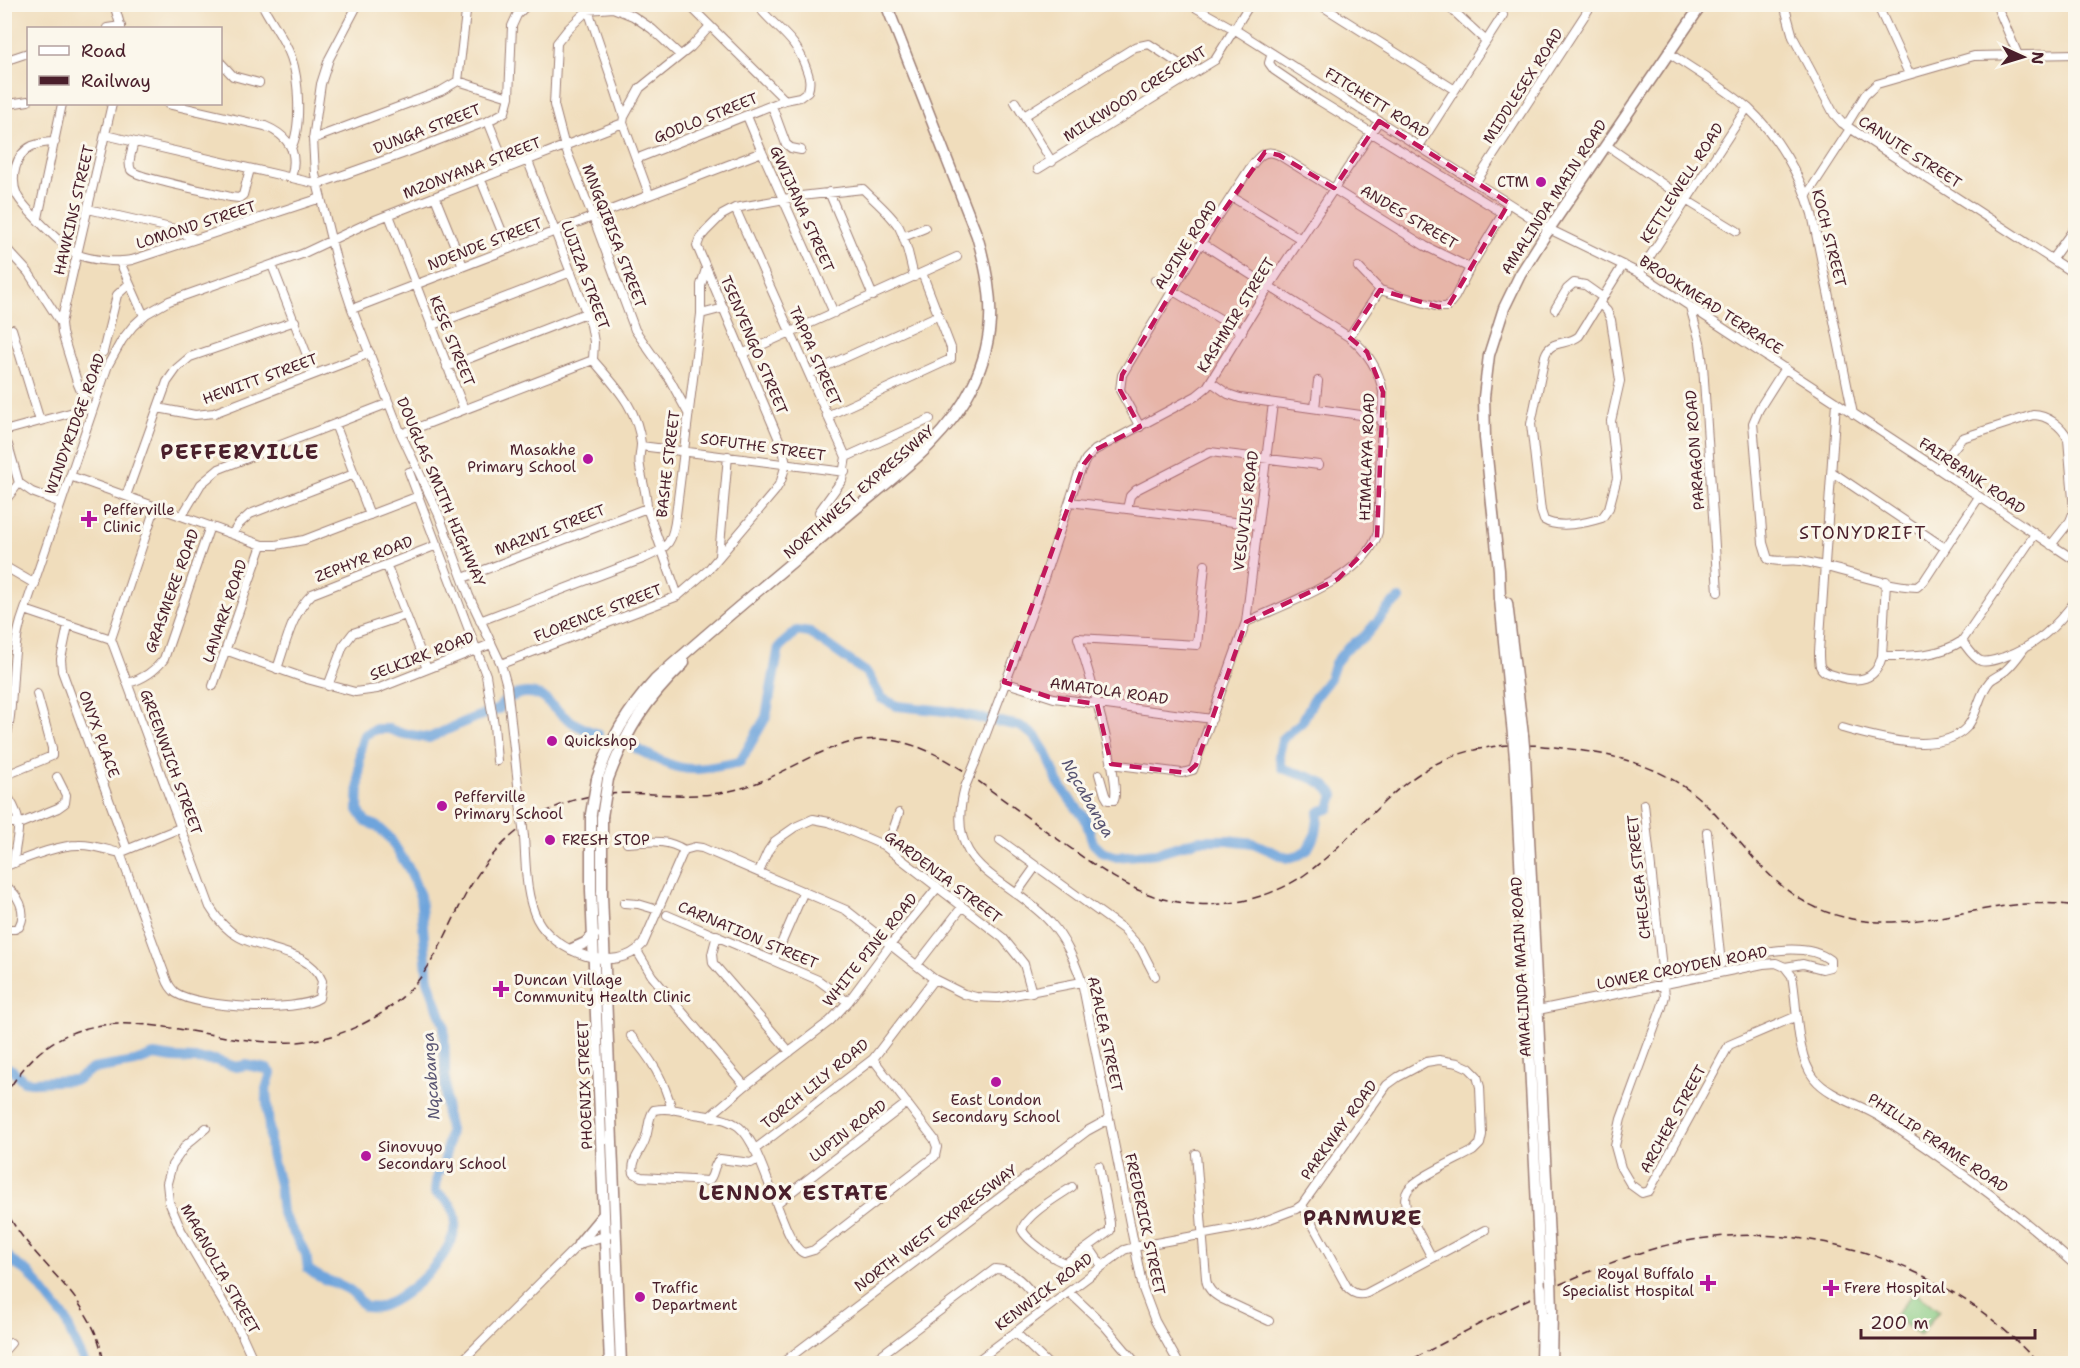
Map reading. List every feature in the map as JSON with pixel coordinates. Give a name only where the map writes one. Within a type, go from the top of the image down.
[{"type":"main road","name":"NORTHWEST EXPRESSWAY","points":[[684,658],[914,460],[954,418],[973,386],[982,364],[991,316],[990,289],[977,236],[885,4]]},
{"type":"main road","name":"NORTHWEST EXPRESSWAY","points":[[684,658],[929,455],[960,421],[980,388],[988,365],[997,316],[996,289],[990,257],[976,215],[892,4]]},
{"type":"main road","name":"AMALINDA MAIN ROAD","points":[[1551,1364],[1547,1311],[1541,1288],[1532,1011],[1520,758],[1509,615],[1499,570],[1485,438],[1485,379],[1489,355],[1504,308],[1520,275],[1702,4]]},
{"type":"main road","name":"PHOENIX STREET","points":[[610,1364],[610,1234],[600,960],[594,935],[590,835],[597,815],[611,741],[638,699],[684,658]]},
{"type":"main road","name":"PHOENIX STREET","points":[[597,815],[601,866],[600,960],[604,1214],[610,1234],[621,1364]]},
{"type":"main road","points":[[572,949],[585,943],[594,935]]},
{"type":"main road","name":"AMALINDA MAIN ROAD","points":[[1532,1011],[1551,1279],[1541,1364]]},
{"type":"main road","points":[[579,1244],[604,1214]]},
{"type":"street","points":[[114,4],[121,27]]},
{"type":"street","points":[[262,4],[293,64],[298,115],[296,138],[291,148]]},
{"type":"street","name":"DOUGLAS SMITH HIGHWAY","points":[[358,4],[337,41],[324,74],[313,140],[313,160],[331,240],[352,309],[401,434],[439,515],[462,578],[501,664],[509,697],[530,897],[537,917],[547,933],[572,949],[600,960]]},
{"type":"street","points":[[458,81],[467,4]]},
{"type":"street","points":[[458,81],[509,97],[512,26],[517,15],[528,4]]},
{"type":"street","points":[[688,4],[785,100]]},
{"type":"street","name":"GODLO STREET","points":[[636,159],[785,100],[806,94],[810,81],[796,45],[765,15],[762,10],[763,4]]},
{"type":"street","name":"FITCHETT ROAD","points":[[1189,4],[1234,29],[1549,229]]},
{"type":"street","name":"MILKWOOD CRESCENT","points":[[1038,169],[1215,60],[1250,4]]},
{"type":"street","points":[[1319,4],[1455,90]]},
{"type":"street","points":[[1446,4],[1486,41]]},
{"type":"street","name":"MIDDLESEX ROAD","points":[[1476,182],[1592,4]]},
{"type":"street","name":"CANUTE STREET","points":[[1784,4],[1793,37],[1834,114],[1848,128],[2076,275]]},
{"type":"street","points":[[1876,4],[1909,74]]},
{"type":"street","points":[[1996,4],[2018,55]]},
{"type":"street","points":[[649,194],[587,7],[613,8],[633,16],[652,29],[680,55]]},
{"type":"street","name":"MNGQIBISA STREET","points":[[587,7],[560,38],[556,49],[554,105],[565,147],[638,336],[670,380],[688,413]]},
{"type":"street","points":[[1419,146],[1503,15]]},
{"type":"street","points":[[624,120],[640,88],[680,55],[710,26]]},
{"type":"street","points":[[1024,116],[1135,47],[1144,44],[1155,48],[1193,73]]},
{"type":"street","points":[[6,58],[27,53]]},
{"type":"street","points":[[1272,53],[1269,63],[1274,70],[1503,213]]},
{"type":"street","name":"KOCH STREET","points":[[1669,53],[1748,108],[1773,137],[1807,195],[1854,414]]},
{"type":"street","points":[[1807,195],[1869,90],[1878,84],[1966,57],[2076,54]]},
{"type":"street","points":[[222,65],[233,76],[259,83]]},
{"type":"street","points":[[313,140],[441,92],[458,81]]},
{"type":"street","name":"DUNGA STREET","points":[[318,184],[488,121],[505,112],[509,97]]},
{"type":"street","points":[[6,104],[27,101]]},
{"type":"street","points":[[1015,102],[1052,162]]},
{"type":"street","points":[[38,218],[62,105]]},
{"type":"street","name":"HAWKINS STREET","points":[[61,322],[111,105]]},
{"type":"street","points":[[172,105],[266,126],[284,136],[291,148],[295,165],[291,178]]},
{"type":"street","points":[[772,106],[786,144],[791,148],[801,150]]},
{"type":"street","name":"KETTLEWELL ROAD","points":[[1639,273],[1748,108]]},
{"type":"street","name":"GWIJANA STREET","points":[[747,116],[834,313]]},
{"type":"street","name":"MZONYANA STREET","points":[[331,240],[389,215],[565,147],[624,120]]},
{"type":"street","points":[[488,121],[507,169]]},
{"type":"street","name":"KASHMIR STREET","points":[[1004,682],[1036,602],[1082,468],[1090,455],[1196,396],[1211,382],[1270,285],[1379,121]]},
{"type":"street","points":[[105,135],[318,184]]},
{"type":"street","points":[[55,142],[32,146],[23,154],[16,166],[14,180],[16,193],[22,202],[78,255]]},
{"type":"street","points":[[134,142],[130,166],[134,173],[230,197],[239,198],[243,195],[250,169]]},
{"type":"street","points":[[1606,145],[1686,200],[1737,231]]},
{"type":"street","name":"ALPINE ROAD","points":[[1140,427],[1121,394],[1120,380],[1172,290],[1258,156],[1269,151],[1279,155],[1334,188]]},
{"type":"street","name":"NDENDE STREET","points":[[352,309],[762,152]]},
{"type":"street","name":"LUJIZA STREET","points":[[528,161],[586,313],[594,342],[593,360]]},
{"type":"street","points":[[481,180],[509,249]]},
{"type":"street","name":"ANDES STREET","points":[[1334,188],[1425,246],[1470,268]]},
{"type":"street","points":[[735,208],[829,192],[863,189],[890,216],[903,237],[918,275],[939,315],[951,348],[951,359],[827,416]]},
{"type":"street","points":[[829,192],[873,296]]},
{"type":"street","points":[[435,197],[463,266]]},
{"type":"street","points":[[1232,197],[1300,239]]},
{"type":"street","name":"LOMOND STREET","points":[[78,255],[120,262],[138,259],[321,198]]},
{"type":"street","points":[[1358,267],[1380,290],[1444,308],[1452,302],[1509,204]]},
{"type":"street","name":"TSENYENGO STREET","points":[[735,208],[722,215],[700,238],[697,246],[781,442],[786,464]]},
{"type":"street","name":"TAPPA STREET","points":[[735,208],[846,457],[843,480],[819,512]]},
{"type":"street","points":[[88,209],[175,229],[195,239]]},
{"type":"street","name":"KESE STREET","points":[[389,215],[464,409]]},
{"type":"street","points":[[2052,259],[2076,226]]},
{"type":"street","points":[[903,237],[926,228]]},
{"type":"street","name":"BROOKMEAD TERRACE","points":[[1549,229],[1639,273],[1854,414]]},
{"type":"street","name":"WINDYRIDGE ROAD","points":[[4,747],[9,723],[16,643],[25,610],[90,410],[114,352],[133,326],[144,316],[171,300],[272,265],[331,240]]},
{"type":"street","name":"HIMALAYA ROAD","points":[[1201,243],[1349,337],[1367,352],[1382,385],[1378,532],[1369,551],[1338,579],[1246,622]]},
{"type":"street","points":[[4,246],[28,272],[61,322],[76,382],[90,410],[4,431]]},
{"type":"street","points":[[742,354],[957,257]]},
{"type":"street","points":[[120,262],[144,316]]},
{"type":"street","points":[[272,265],[314,373]]},
{"type":"street","points":[[1555,309],[1567,289],[1574,283],[1581,284],[1601,300],[1611,320],[1620,368],[1619,391],[1611,421],[1617,469],[1616,484],[1609,508],[1602,518],[1559,525],[1544,520],[1541,511],[1532,424],[1545,356],[1552,345],[1570,341],[1578,336],[1601,300],[1623,265]]},
{"type":"street","name":"BASHE STREET","points":[[662,551],[670,542],[675,527],[701,314],[701,285],[706,269]]},
{"type":"street","points":[[431,326],[570,272]]},
{"type":"street","points":[[1155,280],[1242,332]]},
{"type":"street","points":[[103,352],[117,295],[129,284]]},
{"type":"street","points":[[1349,337],[1380,290]]},
{"type":"street","name":"PARAGON ROAD","points":[[1690,307],[1700,342],[1703,365],[1718,592]]},
{"type":"street","points":[[701,314],[723,308]]},
{"type":"street","points":[[447,367],[586,313]]},
{"type":"street","points":[[809,374],[939,315]]},
{"type":"street","points":[[126,496],[170,377],[184,362],[295,321]]},
{"type":"street","points":[[12,329],[40,421]]},
{"type":"street","name":"HEWITT STREET","points":[[158,408],[195,415],[214,413],[369,352]]},
{"type":"street","points":[[401,434],[593,360],[630,405],[636,421],[641,446],[639,464],[647,508],[678,596]]},
{"type":"street","points":[[1785,368],[1759,409],[1753,423],[1763,543],[1768,559],[1799,560],[1912,587],[1920,585],[1979,497]]},
{"type":"street","points":[[1315,408],[1318,381]]},
{"type":"street","points":[[1211,382],[1233,397],[1382,418]]},
{"type":"street","points":[[1836,402],[1820,661],[1820,667],[1826,673],[1847,679],[1862,679],[1876,671],[1882,656],[1886,581]]},
{"type":"street","points":[[182,516],[201,484],[219,469],[389,403]]},
{"type":"street","name":"VESUVIUS ROAD","points":[[1246,622],[1273,403]]},
{"type":"street","name":"FAIRBANK ROAD","points":[[1854,414],[2076,561]]},
{"type":"street","points":[[1938,468],[1958,441],[1968,435],[2033,415],[2040,415],[2053,422],[2062,429],[2068,439],[2074,511],[2070,521],[2051,545]]},
{"type":"street","points":[[846,457],[930,419]]},
{"type":"street","points":[[335,424],[370,514]]},
{"type":"street","points":[[4,440],[8,445],[19,483],[32,492],[61,503]]},
{"type":"street","name":"SOFUTHE STREET","points":[[641,446],[845,472]]},
{"type":"street","points":[[1127,508],[1130,496],[1136,490],[1204,454],[1216,452],[1319,465]]},
{"type":"street","points":[[719,556],[728,456]]},
{"type":"street","name":"FLORENCE STREET","points":[[501,664],[678,596],[694,584],[775,491],[786,464]]},
{"type":"street","points":[[409,472],[486,675],[497,761]]},
{"type":"street","points":[[1832,472],[1945,548]]},
{"type":"street","points":[[232,534],[250,514],[354,474]]},
{"type":"street","points":[[70,476],[262,545],[304,540],[419,496]]},
{"type":"street","points":[[4,502],[19,483]]},
{"type":"street","points":[[1070,502],[1257,525]]},
{"type":"street","points":[[25,610],[111,639],[155,508]]},
{"type":"street","name":"MAZWI STREET","points":[[462,578],[647,508]]},
{"type":"street","name":"GRASMERE ROAD","points":[[128,683],[138,681],[151,673],[164,658],[210,526]]},
{"type":"street","points":[[1882,656],[1924,656],[1962,641],[2035,534]]},
{"type":"street","name":"LANARK ROAD","points":[[213,686],[262,545]]},
{"type":"street","name":"ZEPHYR ROAD","points":[[277,669],[294,619],[312,594],[437,545]]},
{"type":"street","points":[[480,621],[662,551]]},
{"type":"street","points":[[4,566],[35,584]]},
{"type":"street","points":[[387,566],[427,669]]},
{"type":"street","points":[[1099,774],[1105,795],[1108,800],[1114,800],[1116,794],[1112,764],[1078,638],[1197,645],[1205,566]]},
{"type":"street","points":[[1842,728],[1874,737],[1912,743],[1953,737],[1972,720],[1981,693],[1991,680],[2005,671],[2023,650],[2058,624],[2076,600]]},
{"type":"street","points":[[328,686],[343,646],[353,633],[406,615]]},
{"type":"street","points":[[1112,764],[1182,773],[1190,772],[1196,765],[1246,622]]},
{"type":"street","name":"ONYX PLACE","points":[[68,625],[61,659],[62,671],[168,985],[176,993],[208,1002],[248,1008],[307,1003],[319,998],[323,987],[321,977],[314,969]]},
{"type":"street","name":"GREENWICH STREET","points":[[111,639],[204,894],[214,915],[237,936],[301,959],[314,969]]},
{"type":"street","points":[[1962,641],[1974,656],[1983,661],[2023,650]]},
{"type":"street","name":"SELKIRK ROAD","points":[[225,650],[328,686],[355,692],[370,691],[491,644]]},
{"type":"street","name":"AMATOLA ROAD","points":[[1004,682],[1048,697],[1212,719]]},
{"type":"street","name":"AZALEA STREET","points":[[1004,682],[965,787],[959,820],[966,848],[979,865],[1038,910],[1062,936],[1072,955],[1082,982],[1109,1119]]},
{"type":"street","points":[[4,776],[52,756],[52,748],[37,694]]},
{"type":"street","points":[[4,824],[19,823],[65,803],[66,795],[57,777]]},
{"type":"street","points":[[4,792],[19,823],[14,863]]},
{"type":"street","name":"CHELSEA STREET","points":[[1644,804],[1664,983]]},
{"type":"street","points":[[883,845],[892,833],[899,813]]},
{"type":"street","name":"GARDENIA STREET","points":[[759,871],[775,842],[795,827],[813,819],[829,822],[883,845],[1003,938],[1024,964],[1032,993]]},
{"type":"street","points":[[4,867],[73,845],[123,851],[180,828]]},
{"type":"street","points":[[1707,832],[1722,971]]},
{"type":"street","points":[[1000,840],[1124,929],[1141,949],[1155,975]]},
{"type":"street","points":[[627,843],[668,842],[684,850],[702,848],[759,871],[846,910],[934,979],[976,998],[998,998],[1032,993],[1082,982]]},
{"type":"street","points":[[600,960],[623,957],[637,951],[646,938],[684,850]]},
{"type":"street","points":[[1016,894],[1036,866]]},
{"type":"street","points":[[4,885],[18,898],[22,914],[19,927],[4,929]]},
{"type":"street","name":"WHITE PINE ROAD","points":[[709,1116],[823,1028],[848,1002],[891,944],[938,887]]},
{"type":"street","points":[[774,960],[804,891]]},
{"type":"street","points":[[624,903],[638,904],[658,910]]},
{"type":"street","points":[[917,965],[962,907]]},
{"type":"street","name":"CARNATION STREET","points":[[667,915],[824,983],[848,1002]]},
{"type":"street","points":[[717,935],[712,954],[713,963],[790,1052]]},
{"type":"street","name":"LOWER CROYDEN ROAD","points":[[1532,1011],[1769,963],[1788,966],[1811,965],[1826,969],[1831,964],[1830,960],[1822,956],[1790,950],[1721,961]]},
{"type":"street","name":"PHILLIP FRAME ROAD","points":[[1790,950],[1788,966],[1792,976],[1804,1059],[1814,1078],[1822,1086],[1880,1117],[1976,1184],[2025,1220],[2076,1266]]},
{"type":"street","points":[[637,951],[652,976],[745,1086]]},
{"type":"street","name":"TORCH LILY ROAD","points":[[754,1150],[873,1059],[934,979]]},
{"type":"street","name":"ARCHER STREET","points":[[1664,983],[1664,1002],[1621,1119],[1615,1146],[1621,1168],[1631,1185],[1642,1193],[1649,1191],[1729,1045],[1797,1016]]},
{"type":"street","points":[[631,1036],[656,1069],[672,1110]]},
{"type":"street","points":[[758,1159],[751,1163],[720,1159],[715,1164],[712,1178],[708,1181],[641,1177],[634,1173],[634,1163],[644,1142],[652,1111],[672,1110],[709,1116],[740,1128],[754,1150],[758,1159],[777,1203],[795,1246],[804,1253],[814,1250],[933,1159],[936,1151],[934,1138],[873,1059]]},
{"type":"street","name":"PARKWAY ROAD","points":[[1302,1205],[1383,1090],[1392,1081],[1414,1067],[1432,1060],[1463,1065],[1473,1072],[1480,1087],[1482,1135],[1480,1144],[1473,1151],[1418,1180],[1410,1186],[1406,1195],[1406,1208],[1432,1258]]},
{"type":"street","name":"LUPIN ROAD","points":[[777,1203],[907,1103]]},
{"type":"street","name":"FREDERICK STREET","points":[[1109,1119],[1146,1301],[1179,1364]]},
{"type":"street","name":"NORTH WEST EXPRESSWAY","points":[[781,1364],[1087,1131],[1109,1119]]},
{"type":"street","name":"MAGNOLIA STREET","points":[[206,1128],[186,1145],[172,1165],[167,1183],[169,1202],[181,1230],[241,1333],[255,1364]]},
{"type":"street","points":[[1196,1154],[1206,1278],[1210,1291],[1269,1321]]},
{"type":"street","points":[[1072,1187],[1030,1217],[1022,1230],[1026,1236],[1063,1263],[1070,1262],[1107,1234],[1110,1228],[1099,1166]]},
{"type":"street","points":[[1134,1247],[1267,1221],[1302,1205],[1347,1287],[1355,1293],[1367,1293],[1485,1230]]},
{"type":"street","points":[[459,1364],[579,1244],[610,1234]]},
{"type":"street","points":[[1089,1247],[1102,1266]]},
{"type":"street","name":"KENWICK ROAD","points":[[973,1364],[1119,1253],[1134,1247]]},
{"type":"street","points":[[869,1364],[995,1269],[1005,1270],[1015,1276],[1045,1309]]},
{"type":"street","points":[[1069,1292],[1104,1325],[1137,1364]]},
{"type":"street","points":[[1015,1332],[1048,1364]]},
{"type":"street","points":[[4,1351],[11,1343]]},
{"type":"highlighted area","points":[[1379,121],[1509,203],[1449,305],[1439,307],[1380,290],[1349,337],[1367,352],[1383,392],[1377,538],[1338,579],[1246,622],[1196,765],[1187,773],[1111,764],[1097,704],[1049,697],[1004,682],[1084,464],[1095,450],[1140,427],[1120,390],[1122,375],[1201,243],[1265,152],[1279,155],[1334,188]]},
{"type":"green space","points":[[1914,1291],[1939,1311],[1920,1336],[1895,1316]]},
{"type":"waterway","name":"Nqcabanga","points":[[637,749],[663,762],[692,769],[740,762],[766,717],[779,647],[797,631],[810,633],[867,673],[881,698],[897,706],[946,711],[1020,726],[1035,736],[1047,755],[1058,782],[1085,818],[1093,843],[1102,852],[1117,857],[1156,853],[1199,840],[1228,840],[1253,843],[1287,858],[1307,850],[1316,833],[1319,812],[1330,808],[1334,795],[1323,784],[1282,768],[1279,754],[1283,738],[1302,722],[1315,697],[1330,678],[1335,663],[1347,648],[1365,636],[1392,604],[1400,599]]},
{"type":"waterway","name":"Nqcabanga","points":[[4,1066],[24,1081],[32,1082],[76,1080],[92,1069],[135,1062],[154,1055],[215,1060],[236,1067],[246,1065],[267,1069],[271,1073],[266,1089],[271,1154],[279,1184],[282,1213],[306,1254],[308,1269],[351,1291],[365,1307],[379,1307],[391,1302],[419,1282],[432,1269],[452,1240],[455,1225],[453,1208],[435,1192],[437,1175],[444,1164],[450,1130],[446,1114],[444,1025],[428,980],[420,896],[409,869],[389,837],[377,826],[366,822],[358,810],[360,749],[364,735],[376,729],[389,729],[429,738],[499,709],[506,700],[523,693],[542,697],[569,720],[598,734]]},
{"type":"waterway","name":"Nqcabanga","points":[[4,1252],[14,1263],[29,1273],[66,1320],[85,1364]]},
{"type":"railway","points":[[4,1098],[36,1056],[72,1033],[112,1024],[154,1026],[244,1040],[288,1042],[345,1032],[380,1014],[402,997],[420,978],[434,958],[475,878],[510,837],[538,816],[571,801],[590,796],[629,793],[706,795],[725,792],[752,785],[822,752],[870,739],[897,741],[944,759],[1111,876],[1142,892],[1176,902],[1224,904],[1268,894],[1307,873],[1390,796],[1411,779],[1434,765],[1460,754],[1491,747],[1535,745],[1619,758],[1656,771],[1673,780],[1704,803],[1769,875],[1799,899],[1817,908],[1849,918],[1882,922],[1914,921],[2010,905],[2043,903],[2076,906]]},
{"type":"railway","points":[[4,1207],[16,1228],[61,1281],[88,1318],[98,1340],[104,1364]]},
{"type":"railway","points":[[1403,1364],[1522,1302],[1615,1261],[1689,1241],[1732,1236],[1775,1236],[1819,1241],[1902,1266],[1978,1309],[2010,1335],[2039,1364]]},
{"type":"place","name":"CTM","points":[[1541,182]]},
{"type":"place","name":"Masakhe Primary School","points":[[588,459]]},
{"type":"place","name":"Pefferville Clinic","points":[[89,519]]},
{"type":"place","name":"Quickshop","points":[[552,741]]},
{"type":"place","name":"Pefferville Primary School","points":[[442,806]]},
{"type":"place","name":"FRESH STOP","points":[[550,840]]},
{"type":"place","name":"Duncan Village Community Health Clinic","points":[[501,989]]},
{"type":"place","name":"East London Secondary School","points":[[996,1082]]},
{"type":"place","name":"Sinovuyo Secondary School","points":[[366,1156]]},
{"type":"place","name":"Royal Buffalo Specialist Hospital","points":[[1708,1283]]},
{"type":"place","name":"Frere Hospital","points":[[1831,1288]]},
{"type":"place","name":"Traffic Department","points":[[640,1297]]},
{"type":"district","name":"PEFFERVILLE","points":[[240,452]]},
{"type":"district","name":"STONYDRIFT","points":[[1863,533]]},
{"type":"district","name":"LENNOX ESTATE","points":[[794,1193]]},
{"type":"district","name":"PANMURE","points":[[1363,1218]]}]
